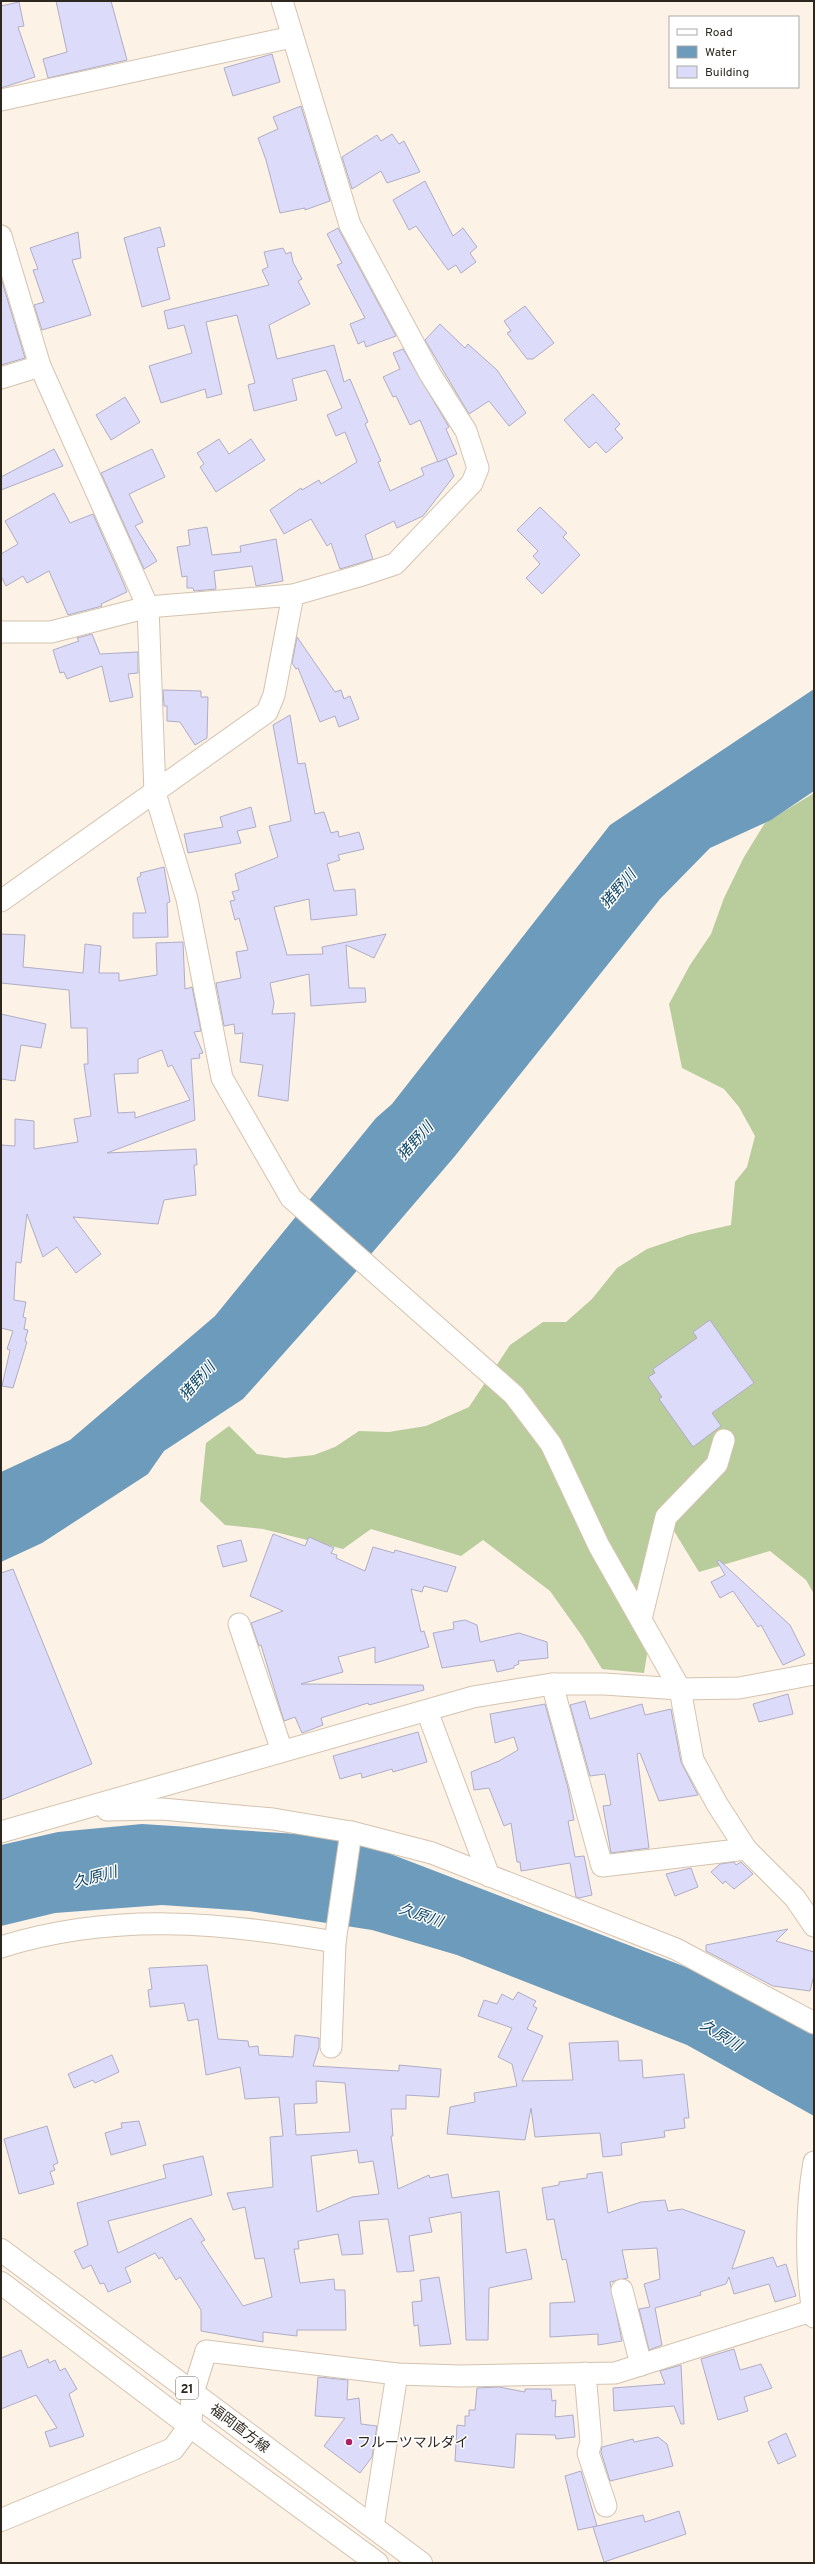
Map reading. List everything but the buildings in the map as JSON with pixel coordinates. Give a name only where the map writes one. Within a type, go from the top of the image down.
[{"type":"main road","name":"福岡直方線","points":[[1,2250],[421,2563]]},
{"type":"main road","name":"福岡直方線","points":[[1,2283],[372,2561]]},
{"type":"main road","points":[[1,2520],[173,2448],[190,2426],[193,2393]]},
{"type":"main road","points":[[372,2561],[373,2526]]},
{"type":"street","points":[[1,632],[51,632],[148,607],[293,596],[395,564],[472,483],[478,468],[466,431],[430,374],[350,225],[282,1]]},
{"type":"street","points":[[1,100],[292,37]]},
{"type":"street","points":[[1,236],[40,366],[148,607],[155,792],[187,899],[222,1078],[291,1198],[514,1395],[551,1444],[600,1546],[680,1689],[693,1760],[716,1804],[746,1848],[795,1898],[814,1926]]},
{"type":"street","points":[[1,378],[40,366]]},
{"type":"street","points":[[1,901],[92,834],[155,792],[267,712],[274,695],[293,596]]},
{"type":"street","points":[[641,1619],[666,1517],[717,1464],[724,1440]]},
{"type":"street","points":[[239,1624],[282,1751]]},
{"type":"street","points":[[1,1832],[473,1697],[552,1684],[604,1684],[680,1689],[739,1688],[814,1674]]},
{"type":"street","points":[[552,1684],[602,1866],[746,1848]]},
{"type":"street","points":[[427,1711],[489,1876]]},
{"type":"street","points":[[78,1811],[162,1809],[273,1819],[351,1832],[432,1853],[676,1949],[814,2023]]},
{"type":"street","points":[[331,2046],[335,1942],[351,1832]]},
{"type":"street","points":[[1,1947],[32,1937],[67,1930],[142,1922],[219,1926],[335,1942]]},
{"type":"street","points":[[193,2393],[206,2351],[397,2374],[461,2376],[615,2373],[814,2313],[809,2252],[808,2193],[814,2162]]},
{"type":"street","points":[[622,2290],[641,2365]]},
{"type":"street","points":[[373,2526],[397,2374]]},
{"type":"street","points":[[585,2374],[591,2442],[588,2453],[606,2506]]},
{"type":"green space","points":[[814,793],[814,1594],[806,1580],[770,1551],[699,1572],[674,1531],[655,1605],[644,1673],[602,1669],[582,1636],[550,1591],[483,1540],[461,1556],[371,1529],[343,1549],[263,1529],[225,1525],[200,1501],[206,1443],[229,1426],[257,1454],[285,1458],[314,1455],[335,1447],[359,1431],[389,1432],[426,1426],[469,1407],[510,1345],[543,1322],[566,1322],[592,1299],[617,1268],[647,1249],[691,1234],[731,1225],[735,1182],[747,1167],[755,1136],[739,1107],[724,1089],[682,1068],[669,1004],[690,965],[711,934],[724,898],[744,857],[765,823]]},
{"type":"water","name":"猪野川","points":[[814,689],[814,791],[771,820],[710,848],[660,899],[455,1156],[348,1281],[243,1399],[164,1451],[148,1474],[42,1543],[1,1562],[1,1472],[70,1440],[215,1316],[376,1118],[392,1104],[610,825]]},
{"type":"water","name":"久原川","points":[[142,1824],[329,1836],[375,1848],[712,1977],[814,2031],[814,2116],[687,2045],[457,1955],[372,1930],[249,1911],[162,1905],[55,1913],[1,1926],[1,1845],[58,1832]]},
{"type":"place","name":"フルーツマルダイ","points":[[349,2442]]}]
